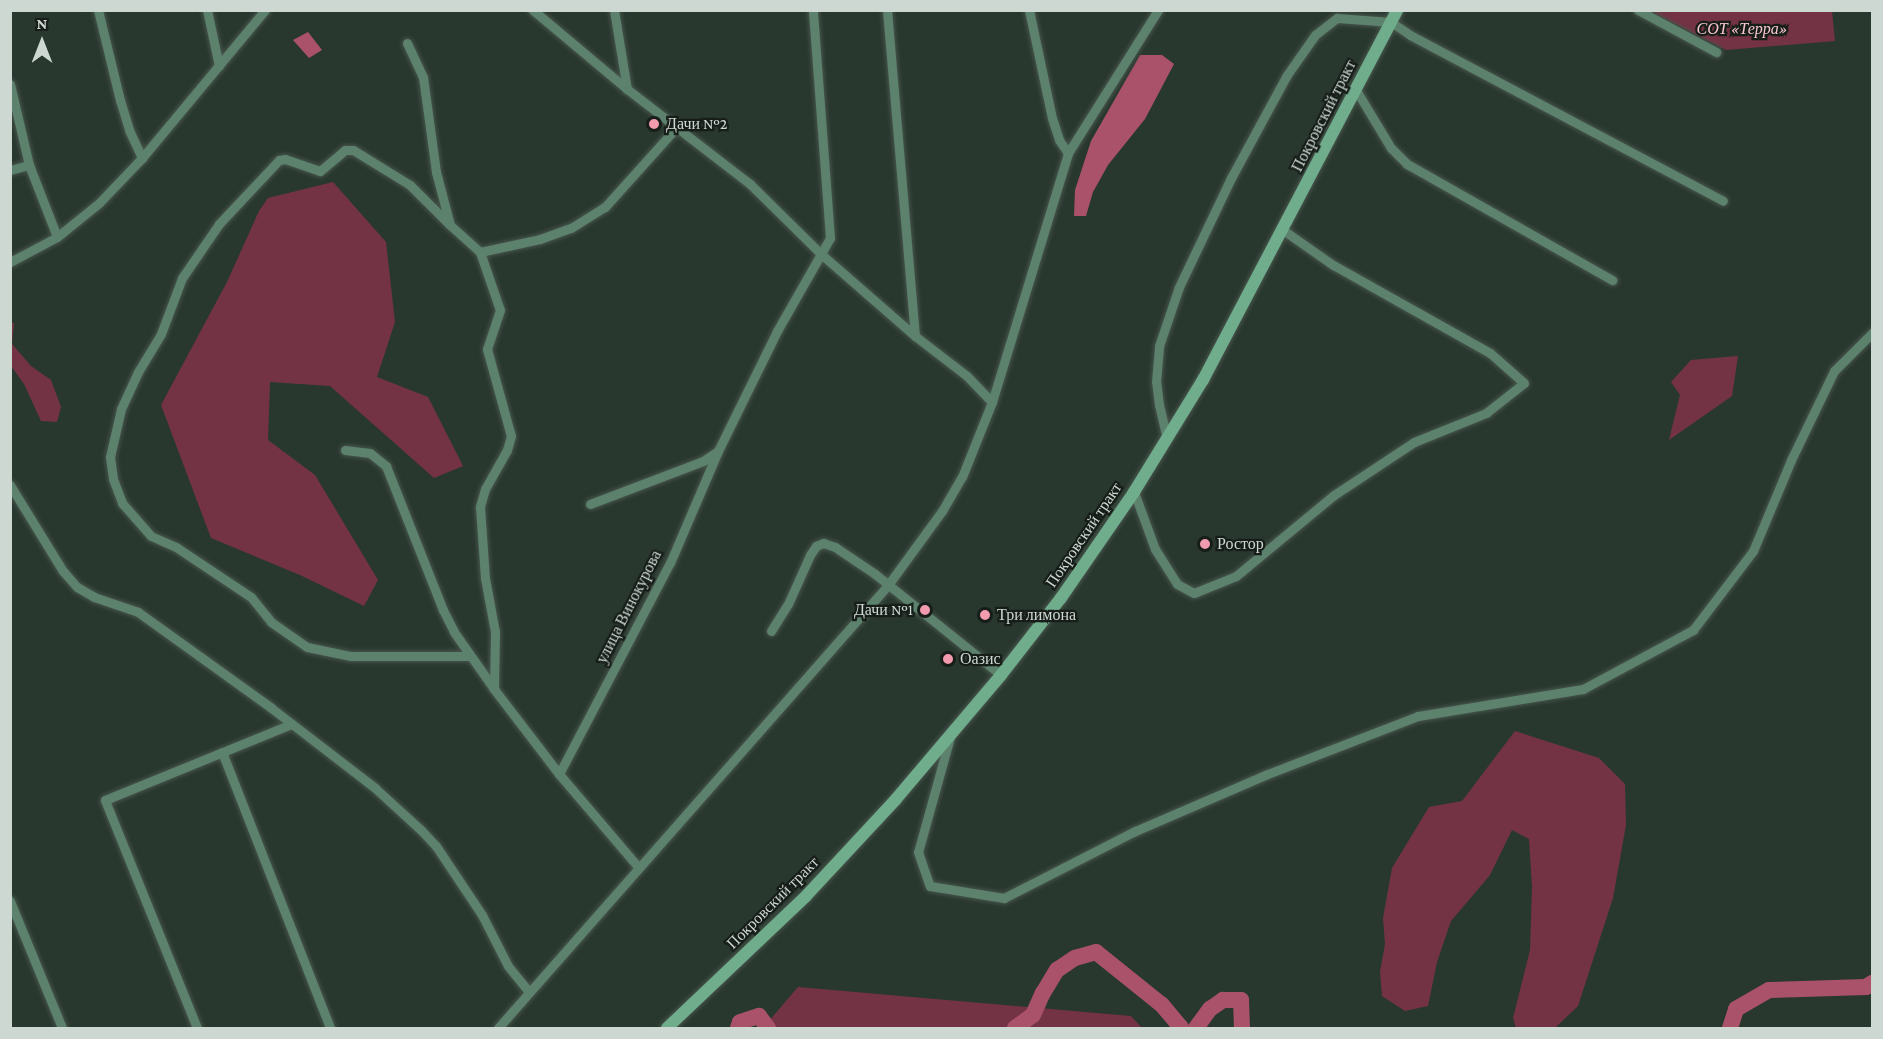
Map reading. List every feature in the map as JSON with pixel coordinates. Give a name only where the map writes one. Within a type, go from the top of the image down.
[{"type":"main road","name":"Покровский тракт","points":[[667,1029],[806,896],[896,799],[1001,675],[1061,598],[1134,492],[1203,380],[1394,16]]},
{"type":"street","points":[[98,10],[120,100],[129,130],[142,158]]},
{"type":"street","points":[[207,10],[219,66]]},
{"type":"street","points":[[10,262],[57,237],[99,203],[142,158],[266,10]]},
{"type":"street","points":[[533,10],[627,89],[770,201],[821,254],[915,336],[967,376],[992,402]]},
{"type":"street","points":[[614,10],[627,89]]},
{"type":"street","name":"улица Винокурова","points":[[559,774],[670,563],[718,451],[777,331],[830,238],[831,226],[813,10]]},
{"type":"street","points":[[887,10],[915,336]]},
{"type":"street","points":[[1029,10],[1052,118],[1059,140],[1068,153]]},
{"type":"street","points":[[498,1029],[888,585],[942,511],[962,477],[992,402],[1068,153],[1158,10]]},
{"type":"street","points":[[1638,10],[1716,52]]},
{"type":"street","points":[[1167,439],[1156,382],[1159,346],[1179,287],[1231,178],[1287,75],[1315,35],[1337,18],[1394,16],[1410,35],[1723,201]]},
{"type":"street","points":[[407,43],[423,76],[436,172],[450,225]]},
{"type":"street","points":[[10,84],[29,165],[57,237]]},
{"type":"street","points":[[1356,90],[1391,148],[1407,164],[1612,280]]},
{"type":"street","points":[[480,252],[540,239],[571,228],[605,207],[676,128]]},
{"type":"street","points":[[470,657],[351,656],[307,647],[271,622],[251,597],[176,547],[151,536],[122,503],[113,479],[110,457],[121,408],[138,372],[161,334],[182,278],[219,224],[279,160],[285,159],[320,171],[345,150],[353,150],[410,185],[480,252],[500,310],[487,349],[510,435],[507,450],[485,489],[480,507],[485,578],[495,632],[494,689]]},
{"type":"street","points":[[10,170],[29,165]]},
{"type":"street","points":[[1134,492],[1155,549],[1177,584],[1194,594],[1236,576],[1334,495],[1414,442],[1486,413],[1524,383],[1490,352],[1332,265],[1283,230]]},
{"type":"street","points":[[950,735],[918,852],[930,886],[1004,898],[1135,831],[1265,775],[1418,716],[1583,689],[1693,630],[1753,551],[1791,460],[1834,371],[1872,333]]},
{"type":"street","points":[[345,450],[370,453],[386,466],[443,610],[470,657],[559,774],[639,868]]},
{"type":"street","points":[[591,504],[703,460],[718,451]]},
{"type":"street","points":[[10,485],[57,561],[77,587],[94,597],[138,612],[375,788],[436,846],[482,915],[508,966],[529,992]]},
{"type":"street","points":[[771,631],[788,604],[816,546],[823,543],[835,547],[888,585],[1001,675]]},
{"type":"street","points":[[197,1029],[105,800],[291,724]]},
{"type":"street","points":[[222,752],[330,1029]]},
{"type":"street","points":[[10,901],[62,1029]]},
{"type":"green space","name":"СОТ «Терра»","points":[[1650,11],[1832,11],[1835,41],[1726,50]]},
{"type":"green space","points":[[333,182],[386,242],[395,322],[377,377],[428,397],[463,466],[434,478],[330,386],[270,382],[268,440],[315,475],[378,580],[364,606],[300,575],[211,538],[161,405],[227,282],[259,211],[268,198]]},
{"type":"green space","points":[[11,323],[14,323],[12,344],[31,366],[51,380],[61,407],[57,422],[41,421],[24,384],[11,366]]},
{"type":"green space","points":[[1738,356],[1732,396],[1669,440],[1680,395],[1671,382],[1691,360]]},
{"type":"green space","points":[[1515,731],[1599,758],[1625,784],[1626,825],[1613,898],[1578,1006],[1555,1028],[1516,1028],[1513,1018],[1530,950],[1532,887],[1529,839],[1512,830],[1490,875],[1451,921],[1437,962],[1428,1006],[1405,1011],[1382,996],[1380,972],[1385,944],[1383,918],[1392,868],[1429,807],[1462,801]]},
{"type":"green space","points":[[798,987],[1131,1016],[1142,1028],[763,1028]]},
{"type":"shaded area","points":[[308,32],[322,50],[309,58],[293,40]]},
{"type":"shaded area","points":[[1140,55],[1162,55],[1174,64],[1145,119],[1108,165],[1093,192],[1086,216],[1074,216],[1075,190],[1091,141]]},
{"type":"waterway","points":[[1015,1028],[1033,1015],[1057,970],[1075,958],[1096,952],[1162,1005],[1181,1028]]},
{"type":"waterway","points":[[1730,1028],[1736,1009],[1769,990],[1866,987],[1872,983]]},
{"type":"waterway","points":[[1196,1028],[1210,1009],[1223,1000],[1241,1000],[1242,1028]]},
{"type":"waterway","points":[[738,1028],[740,1022],[759,1016],[768,1028]]},
{"type":"place","name":"Дачи №2","points":[[654,124]]},
{"type":"place","name":"Ростор","points":[[1205,544]]},
{"type":"place","name":"Дачи №1","points":[[925,610]]},
{"type":"place","name":"Три лимона","points":[[985,615]]},
{"type":"place","name":"Оазис","points":[[948,659]]}]
